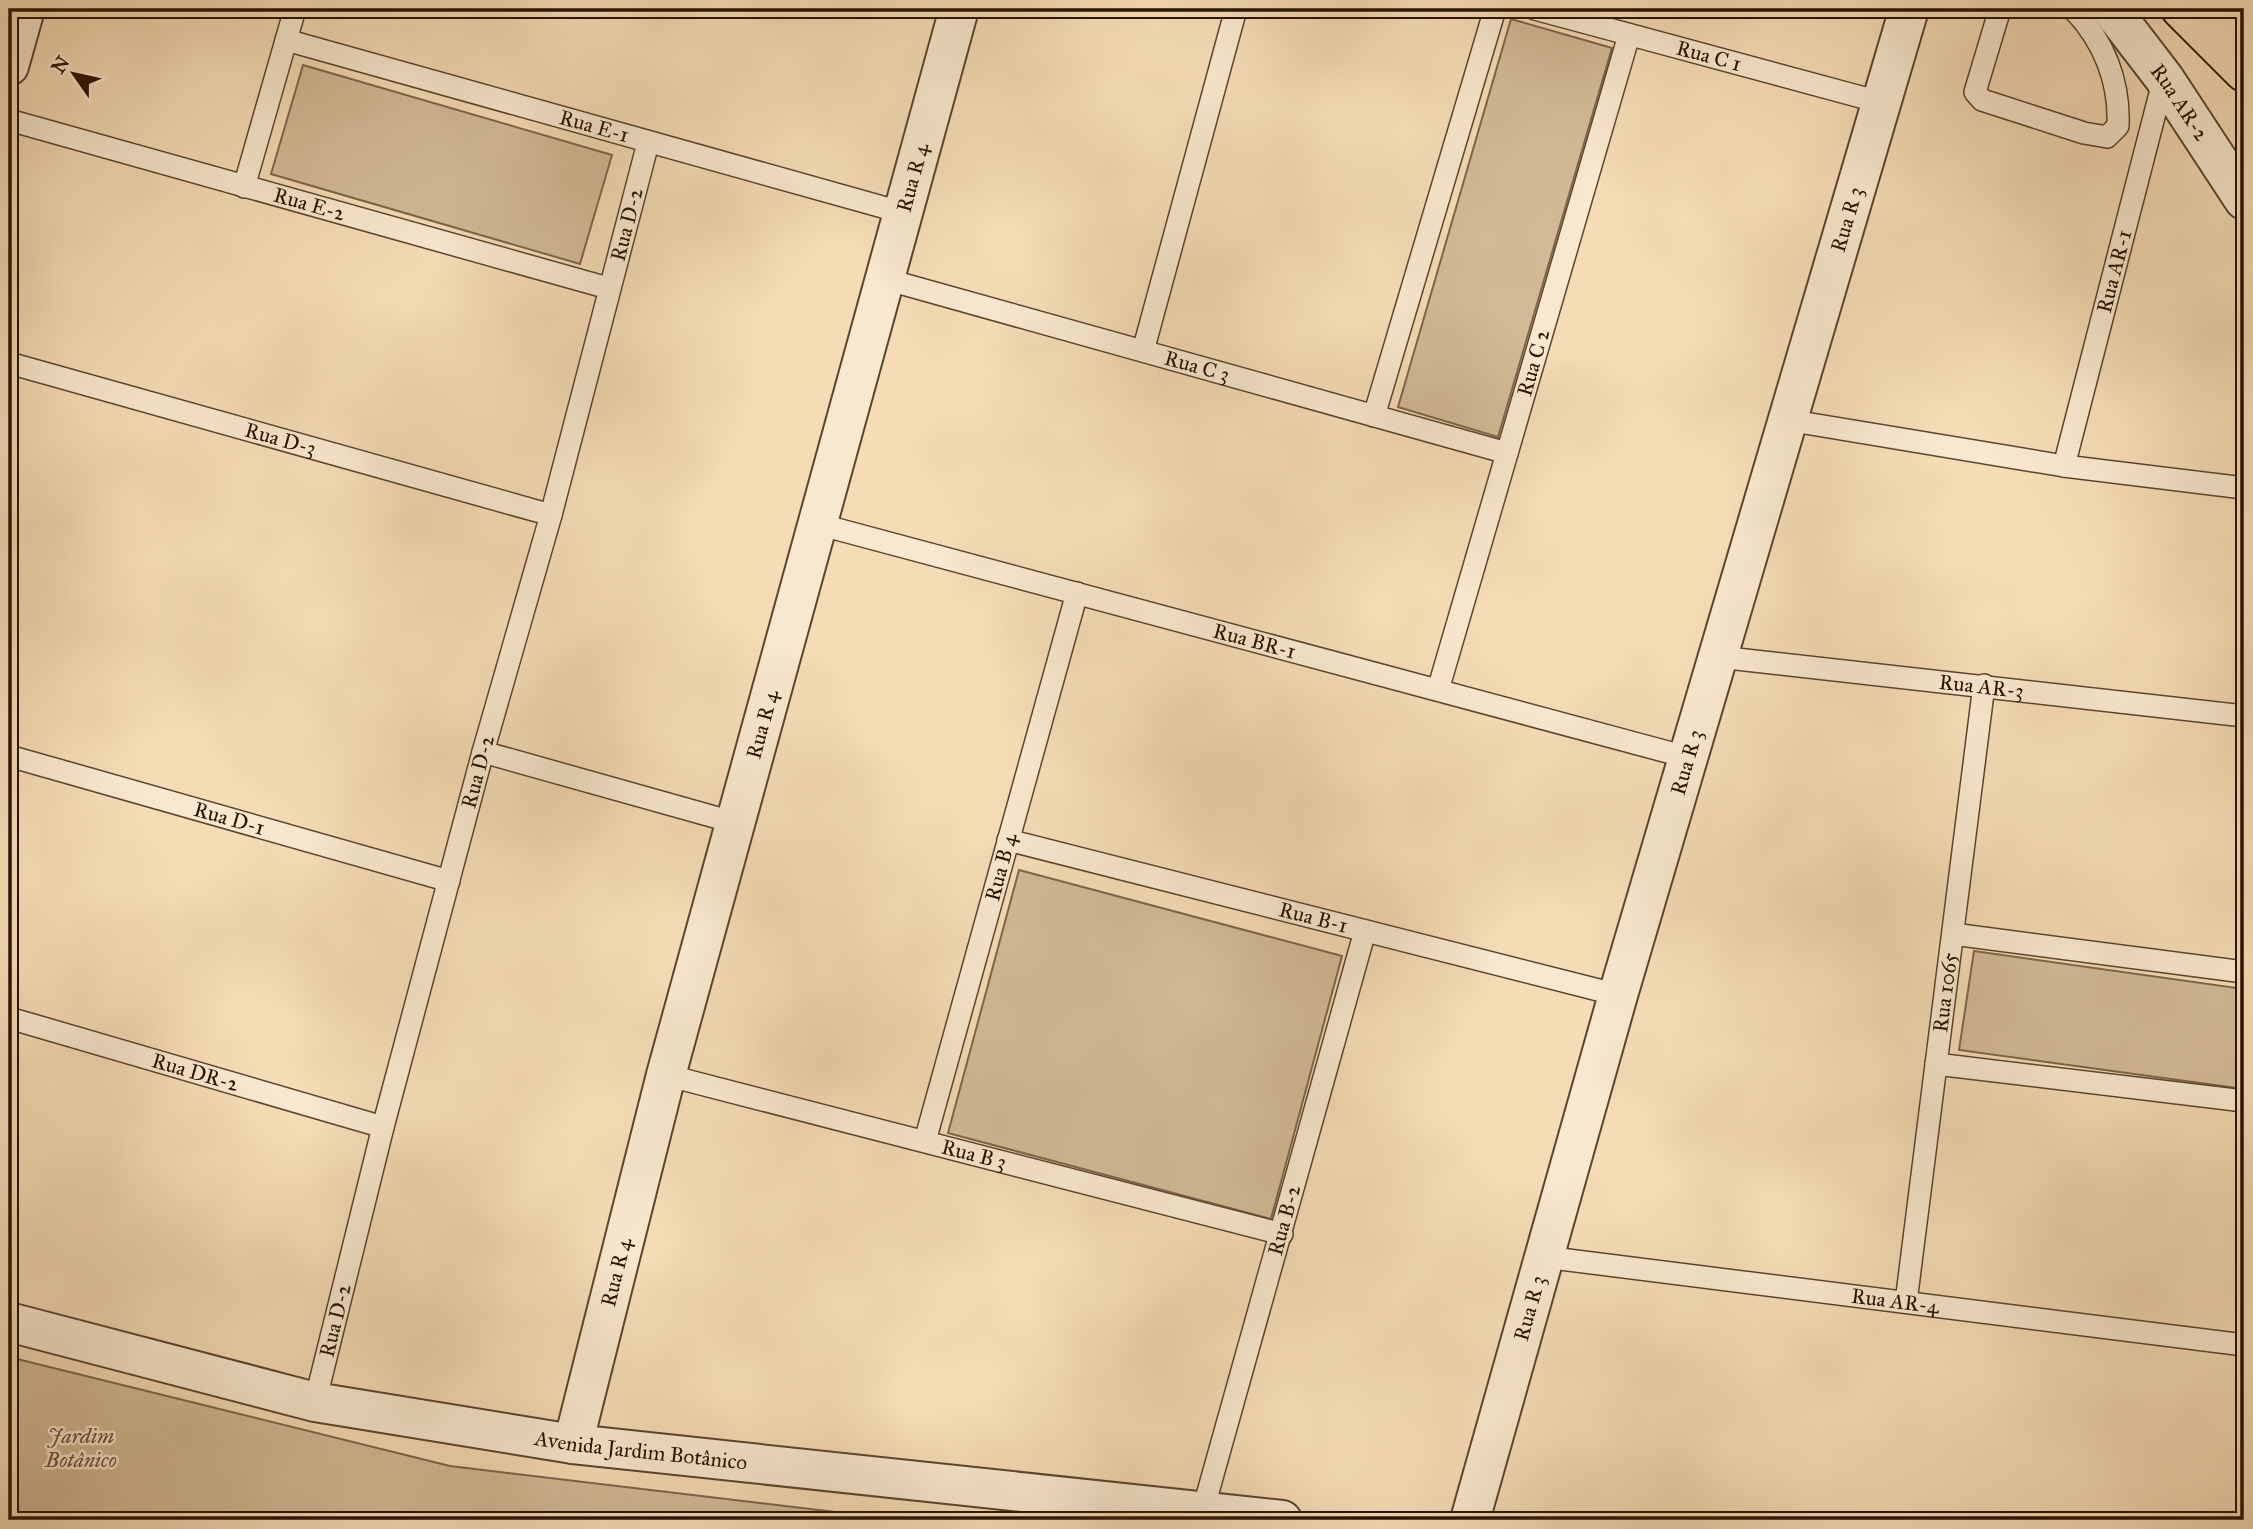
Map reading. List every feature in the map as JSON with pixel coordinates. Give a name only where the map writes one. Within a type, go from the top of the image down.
[{"type":"highway","points":[[2181,9],[2244,72]]},
{"type":"highway","points":[[2231,9],[2244,29]]},
{"type":"street","points":[[9,66],[25,9]]},
{"type":"street","name":"Rua R 4","points":[[573,1444],[666,1075],[958,9]]},
{"type":"street","name":"Rua R 3","points":[[1470,1520],[1618,995],[1909,9]]},
{"type":"street","name":"Rua AR-2","points":[[2111,9],[2164,78],[2244,200]]},
{"type":"street","name":"Avenida Jardim Botânico","points":[[9,1322],[315,1402],[573,1444],[1282,1520]]},
{"type":"lane","points":[[244,187],[295,9]]},
{"type":"lane","points":[[1143,351],[1236,9]]},
{"type":"lane","points":[[1374,416],[1495,9]]},
{"type":"lane","name":"Rua C 1","points":[[1535,9],[1883,103]]},
{"type":"lane","points":[[2000,9],[1975,92],[1982,100],[2084,133],[2107,137],[2118,126],[2116,80],[2093,35],[2073,9]]},
{"type":"lane","name":"Rua C 2","points":[[1438,690],[1629,35]]},
{"type":"lane","name":"Rua E-1","points":[[286,40],[904,213]]},
{"type":"lane","name":"Rua AR-1","points":[[2064,466],[2164,78]]},
{"type":"lane","name":"Rua E-2","points":[[9,120],[608,288]]},
{"type":"lane","name":"Rua D-2","points":[[315,1402],[383,1127],[483,751],[551,515],[608,288],[648,143]]},
{"type":"lane","name":"Rua C 3","points":[[885,279],[1507,453]]},
{"type":"lane","name":"Rua D-3","points":[[9,363],[551,515]]},
{"type":"lane","points":[[1787,419],[2064,466],[2244,488]]},
{"type":"lane","name":"Rua BR-1","points":[[818,524],[1690,758]]},
{"type":"lane","name":"Rua B 4","points":[[925,1141],[1077,593]]},
{"type":"lane","name":"Rua AR-3","points":[[1719,657],[2244,716]]},
{"type":"lane","name":"Rua 1065","points":[[1906,1302],[1984,685]]},
{"type":"lane","points":[[483,751],[736,823]]},
{"type":"lane","name":"Rua D-1","points":[[9,755],[449,881]]},
{"type":"lane","name":"Rua B-1","points":[[1008,840],[1618,995]]},
{"type":"lane","name":"Rua B-2","points":[[1203,1510],[1365,931]]},
{"type":"lane","points":[[1953,934],[2244,972]]},
{"type":"lane","name":"Rua DR-2","points":[[9,1017],[383,1127]]},
{"type":"lane","points":[[1936,1064],[2244,1101]]},
{"type":"lane","name":"Rua B 3","points":[[666,1075],[1282,1234]]},
{"type":"lane","name":"Rua AR-4","points":[[1544,1256],[2244,1345]]},
{"type":"green space","points":[[1511,19],[1612,48],[1498,437],[1398,407]]},
{"type":"green space","points":[[303,65],[612,155],[580,264],[271,174]]},
{"type":"green space","points":[[1019,870],[1342,956],[1271,1219],[948,1133]]},
{"type":"green space","points":[[1974,951],[2244,989],[2244,1089],[1959,1050]]},
{"type":"green space","name":"Jardim Botânico","points":[[9,1357],[450,1466],[903,1520],[9,1520]]}]
